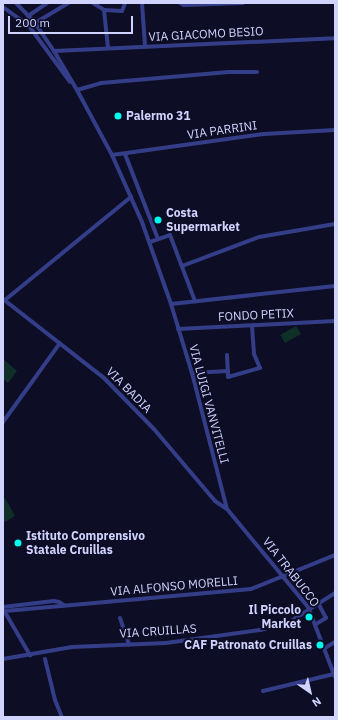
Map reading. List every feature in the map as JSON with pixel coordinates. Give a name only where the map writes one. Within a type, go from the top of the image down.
[{"type":"street","points":[[16,3],[35,23],[54,51],[77,90]]},
{"type":"street","points":[[38,3],[41,8]]},
{"type":"street","points":[[28,16],[48,3]]},
{"type":"street","points":[[35,23],[68,3]]},
{"type":"street","points":[[93,3],[104,10],[122,11],[126,3]]},
{"type":"street","points":[[142,3],[145,46]]},
{"type":"street","points":[[180,3],[184,5],[242,3]]},
{"type":"street","points":[[3,7],[29,26],[77,90]]},
{"type":"street","points":[[104,10],[108,48]]},
{"type":"street","name":"VIA GIACOMO BESIO","points":[[54,51],[335,38]]},
{"type":"street","points":[[77,90],[101,83],[229,72],[257,72]]},
{"type":"street","name":"VIA LUIGI VANVITELLI","points":[[77,90],[112,155],[150,242],[192,373],[227,509]]},
{"type":"street","name":"VIA PARRINI","points":[[112,155],[264,134],[335,130]]},
{"type":"street","points":[[125,154],[158,239]]},
{"type":"street","points":[[4,300],[131,197]]},
{"type":"street","points":[[182,266],[259,237],[335,224]]},
{"type":"street","points":[[150,242],[170,235],[194,301]]},
{"type":"street","points":[[171,304],[335,286]]},
{"type":"street","name":"VIA BADIA","points":[[4,300],[104,378],[154,429],[215,501],[227,509]]},
{"type":"street","name":"FONDO PETIX","points":[[178,329],[335,321]]},
{"type":"street","points":[[227,355],[228,377],[260,368],[254,354],[252,326]]},
{"type":"street","points":[[3,422],[60,343]]},
{"type":"street","points":[[192,373],[228,371]]},
{"type":"street","name":"VIA TRABUCCO","points":[[227,509],[283,575],[310,610],[334,676]]},
{"type":"street","name":"VIA ALFONSO MORELLI","points":[[4,611],[251,589],[335,555]]},
{"type":"street","name":"VIA CRUILLAS","points":[[3,659],[72,647],[184,642],[260,630],[288,623],[335,593]]},
{"type":"street","points":[[316,624],[326,618],[318,603]]},
{"type":"street","points":[[4,611],[30,655]]},
{"type":"street","points":[[120,618],[129,644]]},
{"type":"street","points":[[325,648],[335,642]]},
{"type":"street","points":[[45,659],[55,700],[62,717]]},
{"type":"street","points":[[263,691],[334,676]]},
{"type":"green space","points":[[296,326],[301,334],[285,343],[280,335]]},
{"type":"green space","points":[[3,359],[17,371],[8,383],[3,379]]},
{"type":"green space","points":[[5,498],[15,516],[5,522],[3,519],[3,500]]},
{"type":"place","name":"Palermo 31","points":[[118,116]]},
{"type":"place","name":"Costa Supermarket","points":[[158,220]]},
{"type":"place","name":"Istituto Comprensivo Statale Cruillas","points":[[18,543]]},
{"type":"place","name":"Il Piccolo Market","points":[[309,617]]},
{"type":"place","name":"CAF Patronato Cruillas","points":[[320,645]]}]
